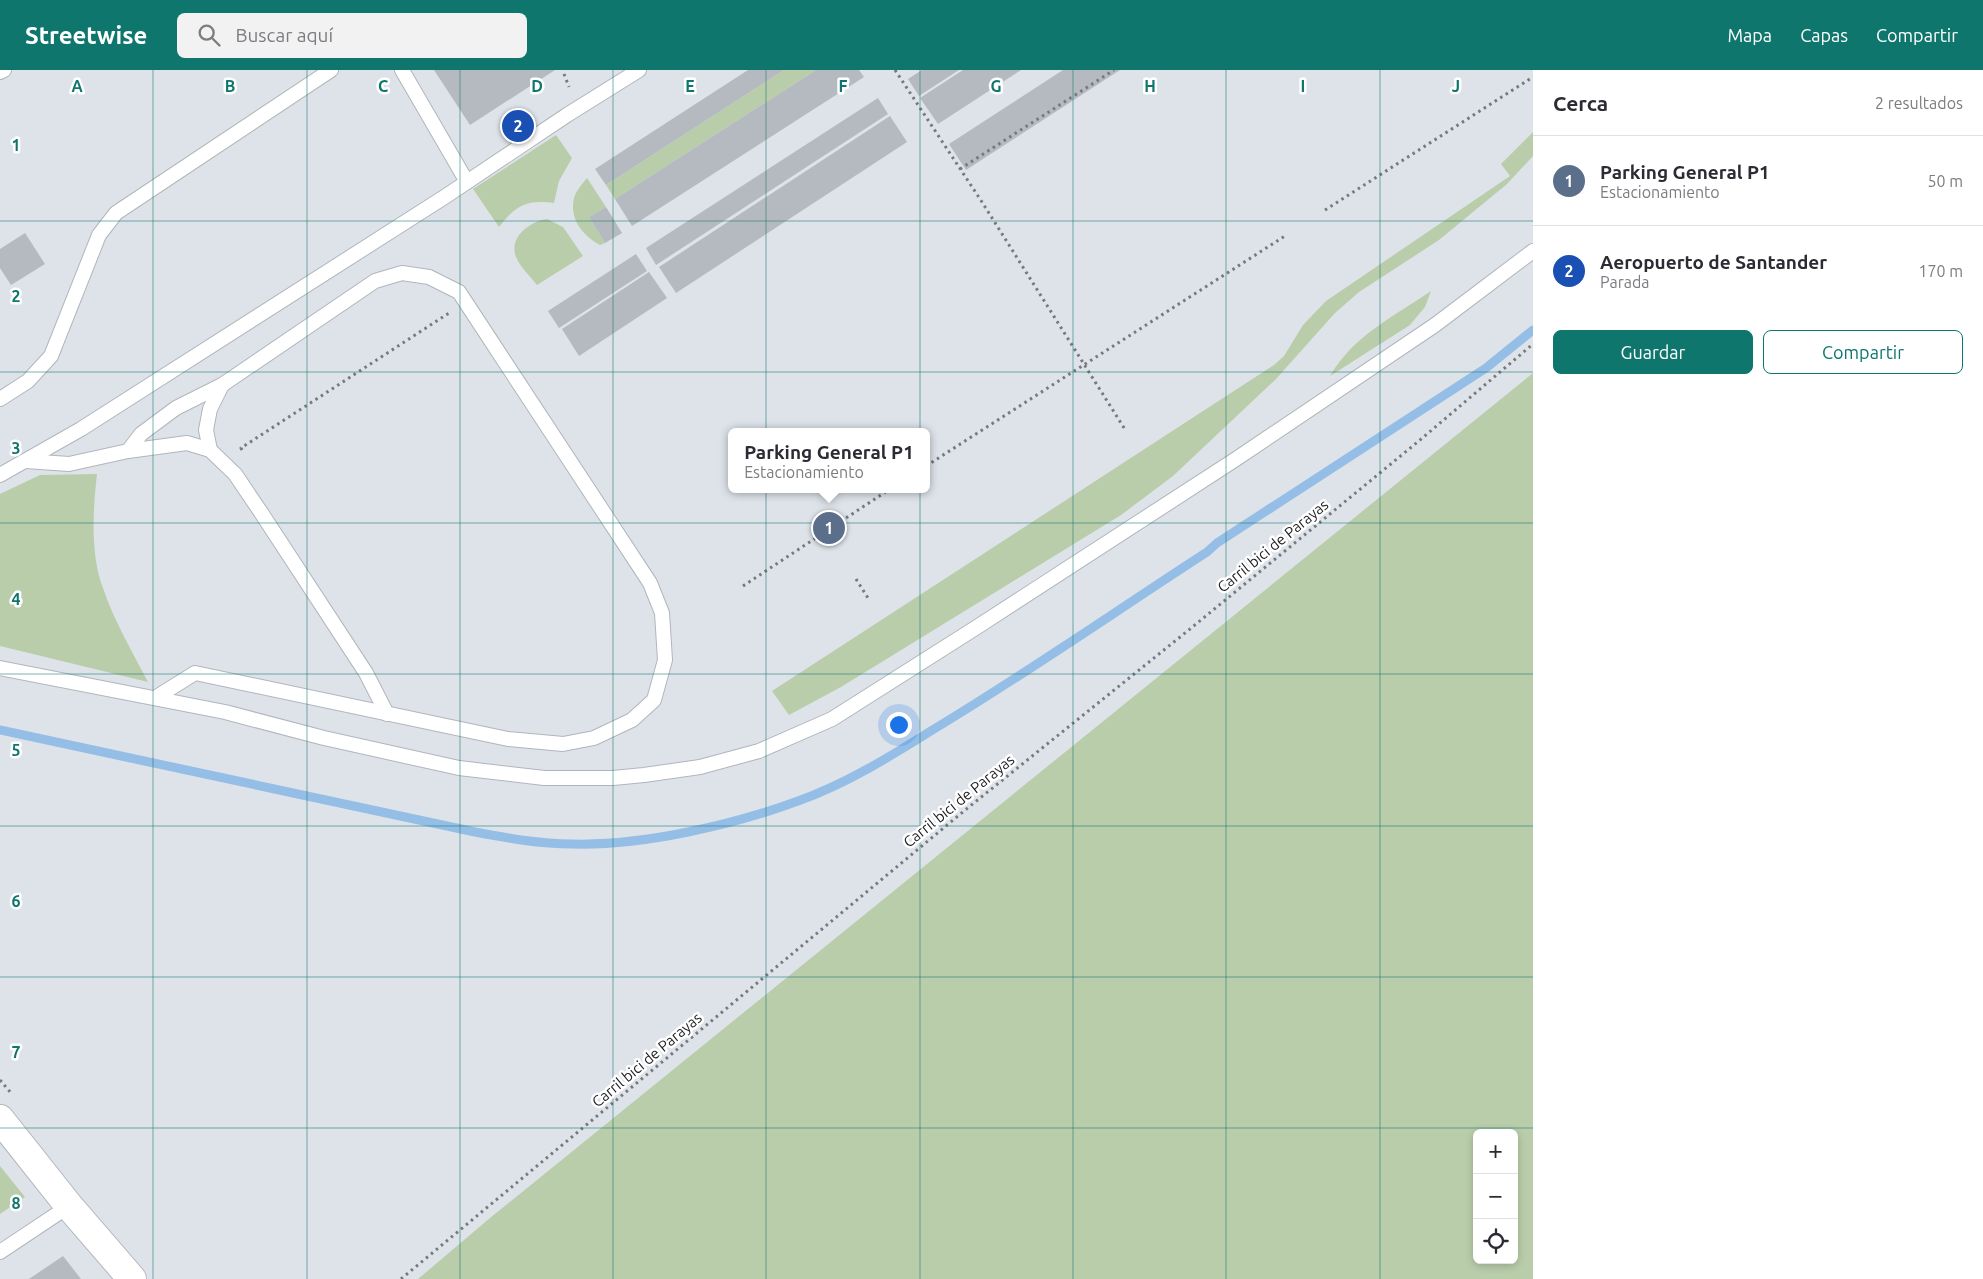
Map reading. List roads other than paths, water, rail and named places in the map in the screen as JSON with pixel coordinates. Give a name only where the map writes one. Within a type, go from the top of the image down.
[{"type":"street","points":[[0,1119],[69,1206],[132,1279]]},
{"type":"lane","points":[[0,72],[4,70]]},
{"type":"lane","points":[[0,398],[28,381],[51,356],[99,236],[116,212],[330,70]]},
{"type":"lane","points":[[402,70],[467,182]]},
{"type":"lane","points":[[0,475],[81,429],[639,70]]},
{"type":"lane","points":[[0,668],[225,712],[324,738],[459,768],[544,778],[614,778],[644,775],[700,766],[759,752],[832,719],[977,627],[1227,465],[1435,325],[1533,251]]},
{"type":"lane","points":[[128,451],[141,434],[176,408],[222,384],[375,281],[402,273],[429,277],[459,292],[650,583],[662,613],[665,660],[654,700],[632,720],[594,738],[563,744],[508,739],[195,672],[155,698]]},
{"type":"lane","points":[[210,450],[206,430],[210,409],[222,384]]},
{"type":"lane","points":[[26,461],[69,464],[128,451],[187,443],[210,450],[235,474],[262,514],[366,673],[387,714]]},
{"type":"lane","points":[[0,1252],[69,1206]]},
{"type":"waterway","points":[[0,730],[475,832],[523,840],[560,844],[628,842],[716,826],[798,801],[851,778],[969,708],[1207,552],[1217,543],[1486,368],[1533,330]]},
{"type":"place","name":"Aeropuerto de Santander","points":[[518,126]]},
{"type":"place","name":"Parking General P1","points":[[829,528]]}]
